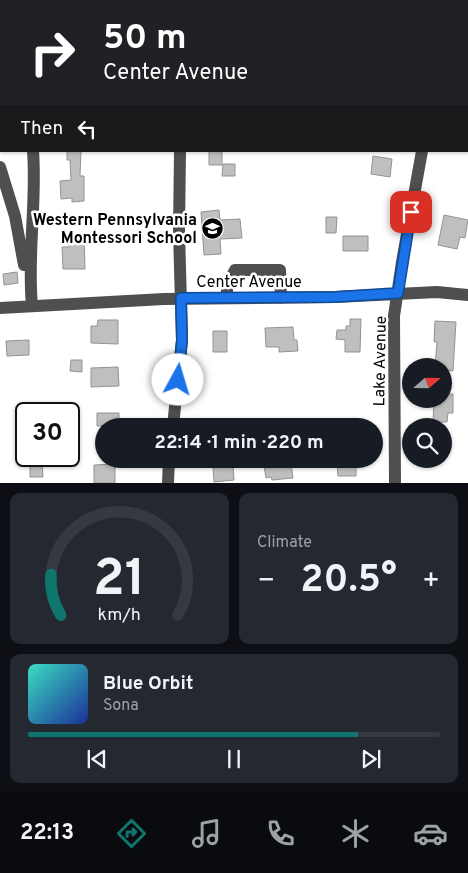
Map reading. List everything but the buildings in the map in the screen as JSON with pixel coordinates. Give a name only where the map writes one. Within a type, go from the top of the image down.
[{"type":"street","points":[[32,306],[29,258],[34,202],[33,152]]},
{"type":"street","points":[[173,418],[182,340],[179,232],[180,152]]},
{"type":"street","name":"Lake Avenue","points":[[394,483],[394,316],[422,152]]},
{"type":"street","points":[[0,167],[15,216],[23,262],[29,282]]},
{"type":"street","points":[[227,298],[227,285],[235,270],[280,270],[281,298]]},
{"type":"street","name":"Center Avenue","points":[[0,308],[181,298],[281,298],[437,292],[468,295]]},
{"type":"street","points":[[168,483],[169,468]]},
{"type":"place","name":"Western Pennsylvania Montessori School","points":[[213,228]]},
{"type":"route","points":[[178,380],[182,340],[181,298],[335,297],[398,293],[411,212]]}]
